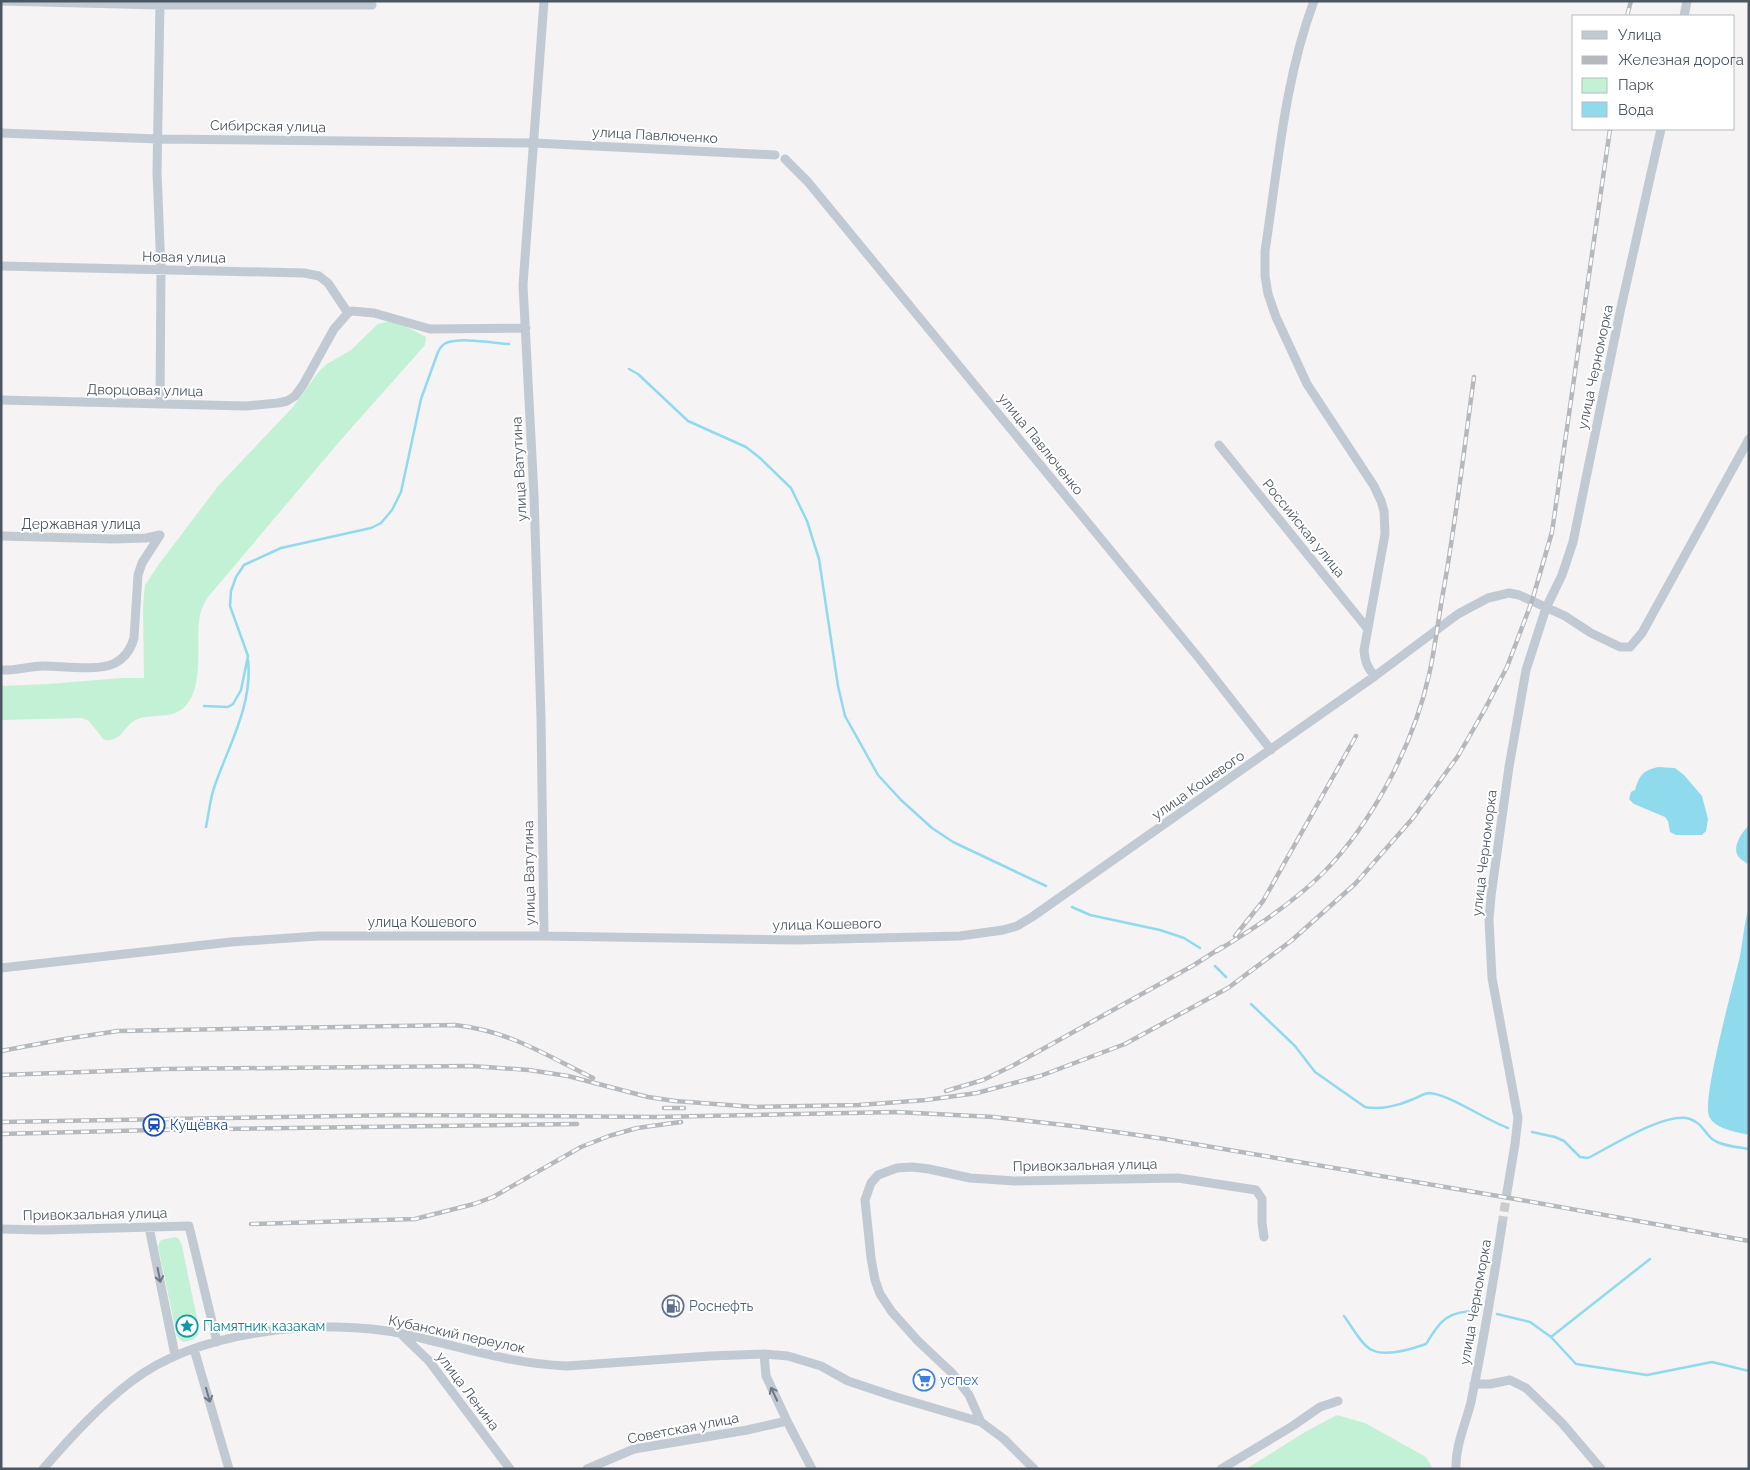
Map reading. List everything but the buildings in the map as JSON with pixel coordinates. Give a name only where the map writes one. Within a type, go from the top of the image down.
[{"type":"street","points":[[1,1],[372,5]]},
{"type":"street","name":"улица Ватутина","points":[[544,1],[523,285],[535,506],[541,718],[544,936]]},
{"type":"street","points":[[1314,1],[1302,34],[1293,70],[1265,250],[1265,276],[1268,294],[1276,318],[1307,384],[1374,486],[1384,511],[1385,534],[1364,650],[1364,660],[1375,676]]},
{"type":"street","points":[[1684,15],[1687,1]]},
{"type":"street","points":[[160,3],[157,172],[161,270],[160,404]]},
{"type":"street","name":"улица Черноморка","points":[[1507,1192],[1518,1118],[1492,978],[1489,920],[1495,856],[1526,670],[1546,608],[1562,575],[1573,542],[1620,312],[1661,130]]},
{"type":"street","name":"Сибирская улица","points":[[1,133],[158,139],[534,142]]},
{"type":"street","name":"улица Павлюченко","points":[[534,142],[775,155]]},
{"type":"street","name":"улица Павлюченко","points":[[785,160],[808,182],[1198,657],[1271,750]]},
{"type":"street","name":"Новая улица","points":[[1,266],[304,273],[318,276],[328,283],[348,313]]},
{"type":"street","points":[[348,313],[352,311],[374,313],[430,330],[526,328]]},
{"type":"street","name":"Дворцовая улица","points":[[1,400],[246,406],[287,401],[295,396],[303,385],[334,330],[348,313]]},
{"type":"street","points":[[1546,608],[1565,616],[1614,646],[1630,647],[1642,633],[1749,438]]},
{"type":"street","name":"Российская улица","points":[[1220,446],[1367,628]]},
{"type":"street","name":"Державная улица","points":[[1,536],[139,539],[160,535],[142,563],[138,575],[134,638],[126,654],[119,661],[111,665],[101,666],[42,666],[1,670]]},
{"type":"street","name":"улица Кошевого","points":[[1,968],[174,948],[290,938],[348,936],[544,936],[796,940],[960,936],[1003,930],[1017,926],[1032,917],[1271,750],[1458,614],[1488,598],[1509,593],[1519,595],[1546,608]]},
{"type":"street","name":"Привокзальная улица","points":[[981,1422],[969,1395],[952,1373],[918,1341],[892,1312],[880,1294],[870,1258],[865,1200],[871,1182],[878,1175],[897,1168],[912,1167],[970,1178],[1015,1181],[1178,1178],[1256,1190],[1262,1199],[1264,1237]]},
{"type":"street","name":"улица Черноморка","points":[[1456,1469],[1486,1324],[1502,1224]]},
{"type":"street","name":"Привокзальная улица","points":[[1,1229],[44,1230],[189,1226],[217,1342]]},
{"type":"street","points":[[149,1227],[175,1355]]},
{"type":"street","name":"Кубанский переулок","points":[[43,1469],[100,1409],[132,1381],[175,1355],[217,1342],[262,1333],[310,1328],[357,1329],[402,1334],[517,1361],[544,1365],[566,1366],[764,1354],[788,1356],[821,1366],[848,1381],[981,1422]]},
{"type":"street","name":"улица Ленина","points":[[402,1334],[429,1361],[510,1469]]},
{"type":"street","points":[[194,1349],[229,1469]]},
{"type":"street","points":[[764,1354],[766,1376],[812,1469]]},
{"type":"street","points":[[1474,1384],[1490,1384],[1510,1380],[1526,1388],[1562,1423],[1601,1469]]},
{"type":"street","points":[[1221,1469],[1320,1408],[1338,1401]]},
{"type":"street","name":"Советская улица","points":[[587,1469],[634,1449],[747,1430],[787,1421]]},
{"type":"street","points":[[981,1422],[1004,1439],[1034,1469]]},
{"type":"green space","points":[[390,321],[426,337],[425,345],[339,442],[208,597],[199,618],[198,673],[191,697],[185,707],[175,713],[133,721],[120,736],[111,740],[104,740],[89,721],[82,718],[1,720],[1,686],[144,678],[143,608],[145,585],[159,564],[219,485],[293,407],[320,370],[351,350],[378,324]]},
{"type":"green space","points":[[176,1237],[182,1246],[199,1328],[198,1335],[193,1340],[183,1342],[177,1336],[158,1246],[161,1240]]},
{"type":"green space","points":[[1337,1415],[1365,1423],[1426,1457],[1433,1469],[1246,1469],[1305,1432]]},
{"type":"water","points":[[1658,767],[1675,768],[1684,775],[1702,796],[1708,819],[1706,831],[1702,835],[1676,835],[1670,832],[1668,821],[1665,817],[1634,804],[1629,799],[1642,774]]},
{"type":"water","points":[[1749,825],[1749,865],[1739,857],[1736,847],[1739,838]]},
{"type":"water","points":[[1749,907],[1749,1135],[1726,1129],[1716,1124],[1709,1116],[1708,1105],[1714,1064],[1740,956]]},
{"type":"waterway","points":[[204,706],[228,707],[233,704],[241,690],[248,656],[230,606],[231,591],[236,577],[244,565],[281,548],[371,528],[381,523],[392,510],[401,492],[421,399],[440,348],[446,343],[460,340],[509,344]]},
{"type":"waterway","points":[[629,369],[638,374],[688,421],[746,447],[791,488],[807,521],[819,559],[838,686],[845,716],[878,775],[901,800],[932,828],[953,842],[1046,886]]},
{"type":"waterway","points":[[206,827],[213,790],[239,724],[247,692],[248,660]]},
{"type":"waterway","points":[[1072,907],[1090,915],[1160,930],[1184,938],[1200,948]]},
{"type":"waterway","points":[[1215,966],[1226,977]]},
{"type":"waterway","points":[[1251,1004],[1295,1046],[1315,1072],[1365,1107],[1382,1108],[1394,1106],[1422,1095],[1436,1094],[1446,1097],[1508,1128]]},
{"type":"waterway","points":[[1532,1132],[1564,1141],[1580,1157],[1588,1158],[1638,1131],[1667,1120],[1680,1118],[1690,1119],[1698,1123],[1712,1139],[1720,1143],[1749,1149]]},
{"type":"waterway","points":[[1551,1337],[1650,1259]]},
{"type":"waterway","points":[[1344,1316],[1368,1348],[1384,1353],[1406,1350],[1426,1344],[1446,1318],[1458,1313],[1477,1311]]},
{"type":"waterway","points":[[1497,1314],[1530,1322],[1551,1337],[1576,1364],[1647,1375],[1712,1362],[1749,1371]]},
{"type":"tunnel","points":[[1502,1225],[1507,1192]]},
{"type":"railway","points":[[1627,15],[1631,1]]},
{"type":"railway","points":[[1,1075],[165,1069],[471,1066],[529,1070],[568,1076],[648,1097],[675,1101],[755,1107],[859,1105],[926,1100],[977,1093],[1040,1076],[1125,1044],[1228,988],[1291,941],[1355,884],[1413,818],[1458,756],[1507,667],[1532,601],[1552,532],[1610,130]]},
{"type":"railway","points":[[1217,951],[1271,916],[1297,896],[1340,855],[1373,808],[1401,756],[1422,702],[1431,665],[1452,539],[1474,377]]},
{"type":"railway","points":[[1235,936],[1263,901],[1356,736]]},
{"type":"railway","points":[[946,1091],[983,1080],[1014,1065],[1194,965],[1222,947]]},
{"type":"railway","points":[[1,1051],[118,1031],[455,1025],[475,1028],[510,1038],[593,1078]]},
{"type":"railway","points":[[664,1108],[684,1108]]},
{"type":"railway","points":[[1,1122],[400,1115],[655,1117],[896,1112],[994,1117],[1165,1139],[1749,1241]]},
{"type":"railway","points":[[251,1224],[415,1219],[474,1204],[493,1197],[581,1147],[609,1136],[637,1128],[681,1122]]},
{"type":"railway","points":[[1,1134],[577,1124]]},
{"type":"place","name":"Кущёвка","points":[[154,1125]]},
{"type":"place","name":"Роснефть","points":[[673,1306]]},
{"type":"place","name":"Памятник казакам","points":[[187,1326]]},
{"type":"place","name":"успех","points":[[924,1380]]}]
